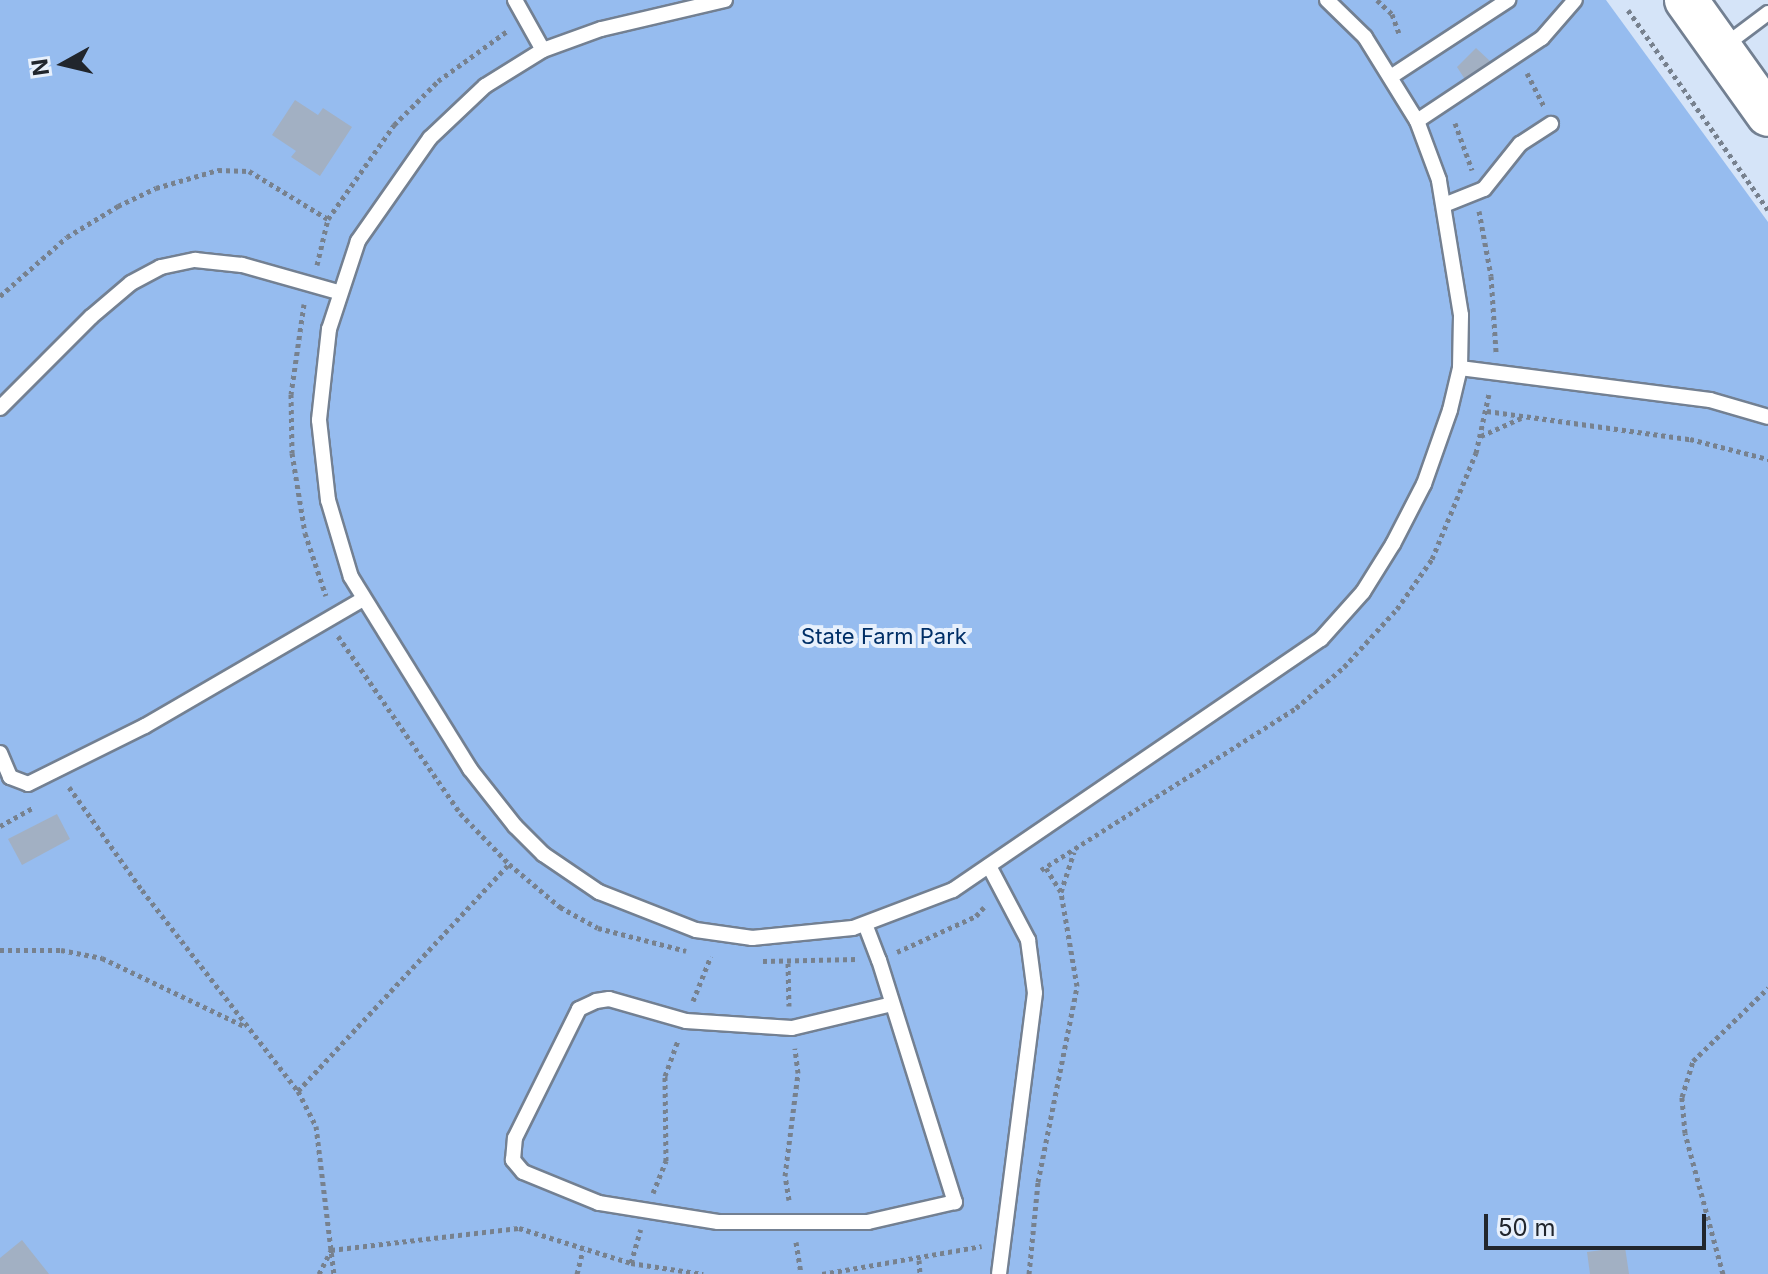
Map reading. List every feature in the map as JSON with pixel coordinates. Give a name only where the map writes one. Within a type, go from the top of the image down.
[{"type":"main road","points":[[1686,0],[1756,91]]},
{"type":"lane","points":[[515,0],[543,50]]},
{"type":"lane","points":[[725,0],[601,29],[543,50],[485,86],[430,138],[358,241],[338,292],[319,420],[322,461],[337,537],[363,599],[489,795],[524,836],[573,878],[629,906],[723,936],[820,934],[865,924],[953,890],[1321,639],[1363,592],[1424,484],[1460,368],[1461,315],[1444,205],[1417,121],[1392,76],[1365,37],[1327,0]]},
{"type":"lane","points":[[1392,76],[1508,0]]},
{"type":"lane","points":[[1417,121],[1542,38],[1575,0]]},
{"type":"lane","points":[[1721,49],[1768,13]]},
{"type":"lane","points":[[1444,205],[1476,193],[1520,144],[1551,124]]},
{"type":"lane","points":[[0,408],[91,317],[131,283],[161,267],[195,260],[242,265],[338,292]]},
{"type":"lane","points":[[1460,368],[1710,400],[1768,417]]},
{"type":"lane","points":[[0,753],[10,777],[28,784],[145,726],[363,599]]},
{"type":"lane","points":[[989,866],[1028,940],[1035,993],[999,1274]]},
{"type":"lane","points":[[865,924],[879,960],[955,1202],[868,1222],[793,1225],[646,1212],[599,1203],[523,1172],[513,1160],[515,1138],[579,1009],[609,999],[686,1021],[792,1028],[892,1004]]},
{"type":"path","points":[[1377,0],[1392,14],[1399,33]]},
{"type":"path","points":[[1628,10],[1768,210]]},
{"type":"path","points":[[1515,56],[1551,124]]},
{"type":"path","points":[[1455,123],[1476,193],[1491,276],[1496,356]]},
{"type":"path","points":[[0,296],[67,237],[118,206],[218,170],[249,171],[328,219]]},
{"type":"path","points":[[1487,411],[1690,439],[1768,459]]},
{"type":"path","points":[[1481,436],[1522,418]]},
{"type":"path","points":[[338,637],[460,813],[509,864],[560,907],[598,928],[657,947],[726,957]]},
{"type":"path","points":[[69,787],[298,1091],[316,1126],[334,1274]]},
{"type":"path","points":[[1061,892],[1074,852]]},
{"type":"path","points":[[298,1091],[509,864]]},
{"type":"path","points":[[1029,1274],[1038,1182],[1077,986],[1061,892],[1046,868]]},
{"type":"path","points":[[757,960],[788,963],[879,960],[976,916],[984,907]]},
{"type":"path","points":[[0,950],[61,950],[102,958],[249,1028]]},
{"type":"path","points":[[631,1263],[666,1161],[665,1076],[711,956]]},
{"type":"path","points":[[788,963],[798,1073],[785,1176],[801,1274]]},
{"type":"path","points":[[1723,1274],[1685,1133],[1682,1097],[1693,1061],[1768,988]]},
{"type":"path","points":[[331,1250],[519,1228],[631,1263],[703,1274]]},
{"type":"path","points":[[319,1274],[331,1250]]},
{"type":"path","points":[[577,1274],[583,1250]]},
{"type":"path","points":[[919,1260],[920,1274]]},
{"type":"green space","name":"State Farm Park","points":[[0,0],[1606,0],[1768,222],[1768,1274],[0,1274]]},
{"type":"building","points":[[1476,48],[1491,62],[1490,69],[1466,81],[1457,67]]},
{"type":"building","points":[[295,100],[318,115],[323,108],[352,127],[320,176],[291,157],[296,151],[272,135]]},
{"type":"building","points":[[57,814],[70,839],[22,865],[8,839]]},
{"type":"building","points":[[22,1240],[49,1274],[0,1274],[0,1258]]},
{"type":"building","points":[[1625,1247],[1629,1274],[1590,1274],[1587,1252]]}]
